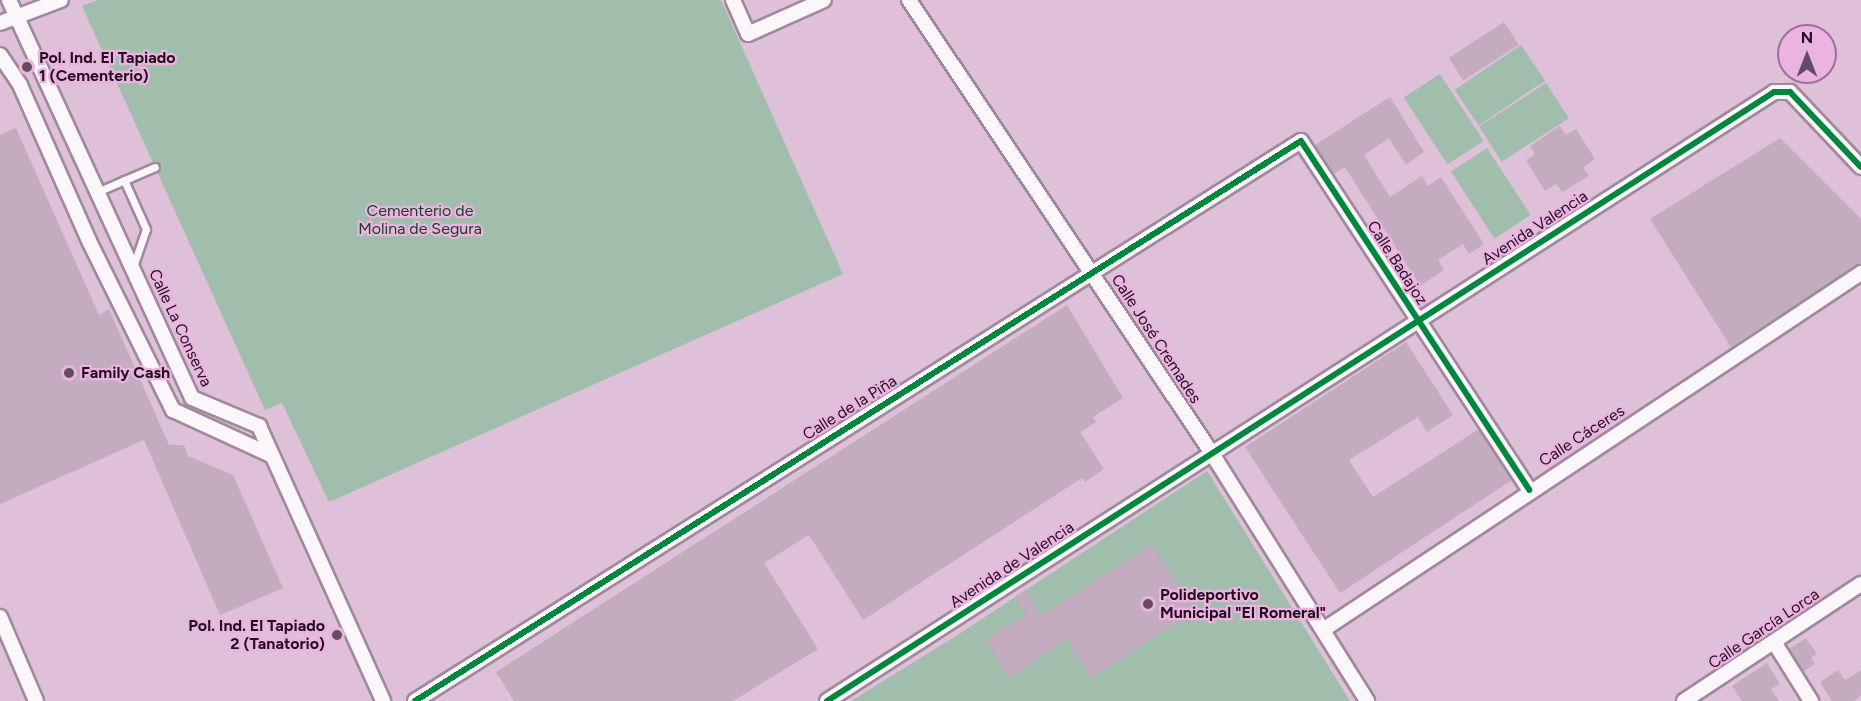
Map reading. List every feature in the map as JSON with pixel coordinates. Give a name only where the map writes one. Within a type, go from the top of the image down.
[{"type":"street","name":"Calle La Conserva","points":[[9,0],[192,398],[259,426],[377,699]]},
{"type":"street","points":[[0,23],[62,0]]},
{"type":"street","points":[[733,0],[748,34],[824,0]]},
{"type":"street","name":"Calle José Cremades","points":[[909,0],[1211,452],[1367,701]]},
{"type":"street","points":[[0,55],[20,85],[89,241],[173,410],[271,454]]},
{"type":"street","name":"Avenida Valencia","points":[[1211,452],[1774,92],[1791,92],[1861,167]]},
{"type":"street","name":"Calle de la Piña","points":[[415,701],[1301,141]]},
{"type":"street","name":"Calle Badajoz","points":[[1301,141],[1529,490]]},
{"type":"street","name":"Calle Cáceres","points":[[1323,630],[1529,490],[1861,273]]},
{"type":"street","name":"Avenida de Valencia","points":[[827,701],[1211,452]]},
{"type":"street","name":"Calle García Lorca","points":[[1685,701],[1861,584]]},
{"type":"street","points":[[0,617],[36,701]]},
{"type":"street","points":[[1774,642],[1811,701]]},
{"type":"lane","points":[[97,192],[155,167]]},
{"type":"lane","points":[[124,180],[146,229],[133,267]]},
{"type":"green space","name":"Cementerio de Molina de Segura","points":[[98,0],[721,0],[843,274],[329,502],[282,403],[265,410],[82,6]]},
{"type":"green space","points":[[1521,45],[1545,81],[1479,125],[1455,90]]},
{"type":"green space","points":[[1440,74],[1484,141],[1448,165],[1404,97]]},
{"type":"green space","points":[[1546,83],[1569,118],[1502,162],[1479,127]]},
{"type":"green space","points":[[1487,148],[1531,215],[1495,239],[1451,171]]},
{"type":"green space","name":"Polideportivo Municipal \"El Romeral\"","points":[[1207,471],[1350,701],[851,701],[956,636]]},
{"type":"building","points":[[1504,22],[1519,45],[1463,81],[1449,58]]},
{"type":"building","points":[[1390,97],[1424,152],[1406,165],[1389,138],[1364,155],[1390,197],[1422,176],[1428,186],[1441,177],[1484,244],[1469,254],[1463,244],[1438,260],[1444,270],[1420,286],[1345,167],[1334,174],[1315,145]]},
{"type":"building","points":[[1560,126],[1566,135],[1576,129],[1595,159],[1583,167],[1589,176],[1562,192],[1556,184],[1545,191],[1526,160],[1535,154],[1530,146]]},
{"type":"building","name":"Family Cash","points":[[16,128],[99,315],[109,309],[169,445],[184,445],[188,456],[233,475],[283,588],[220,615],[144,440],[0,504],[0,135]]},
{"type":"building","points":[[1780,138],[1861,219],[1861,263],[1731,347],[1650,219]]},
{"type":"building","points":[[1067,305],[1123,398],[1093,417],[1096,422],[1080,432],[1104,469],[1085,482],[1082,478],[863,620],[809,535],[764,563],[818,649],[733,701],[514,701],[496,672]]},
{"type":"building","points":[[1406,342],[1453,415],[1427,432],[1418,417],[1349,460],[1373,497],[1479,429],[1512,480],[1340,593],[1245,447]]},
{"type":"building","points":[[1152,544],[1195,611],[1091,678],[1067,639],[1009,678],[985,640],[1026,614],[1015,596],[1025,590],[1041,616]]},
{"type":"building","points":[[1806,638],[1817,654],[1811,658],[1815,664],[1803,672],[1789,649]]},
{"type":"building","points":[[1767,663],[1780,684],[1771,689],[1779,701],[1742,701],[1732,686]]},
{"type":"building","points":[[1838,670],[1845,680],[1861,670],[1861,695],[1854,701],[1832,701],[1820,682]]},
{"type":"cycle path","points":[[827,701],[1774,92],[1790,92],[1861,167]]},
{"type":"cycle path","points":[[415,701],[1301,141],[1529,490]]},
{"type":"place","name":"Pol. Ind. El Tapiado 1 (Cementerio)","points":[[27,67]]},
{"type":"place","name":"Family Cash","points":[[69,373]]},
{"type":"place","name":"Polideportivo Municipal \"El Romeral\"","points":[[1148,604]]},
{"type":"place","name":"Pol. Ind. El Tapiado 2 (Tanatorio)","points":[[337,635]]}]
